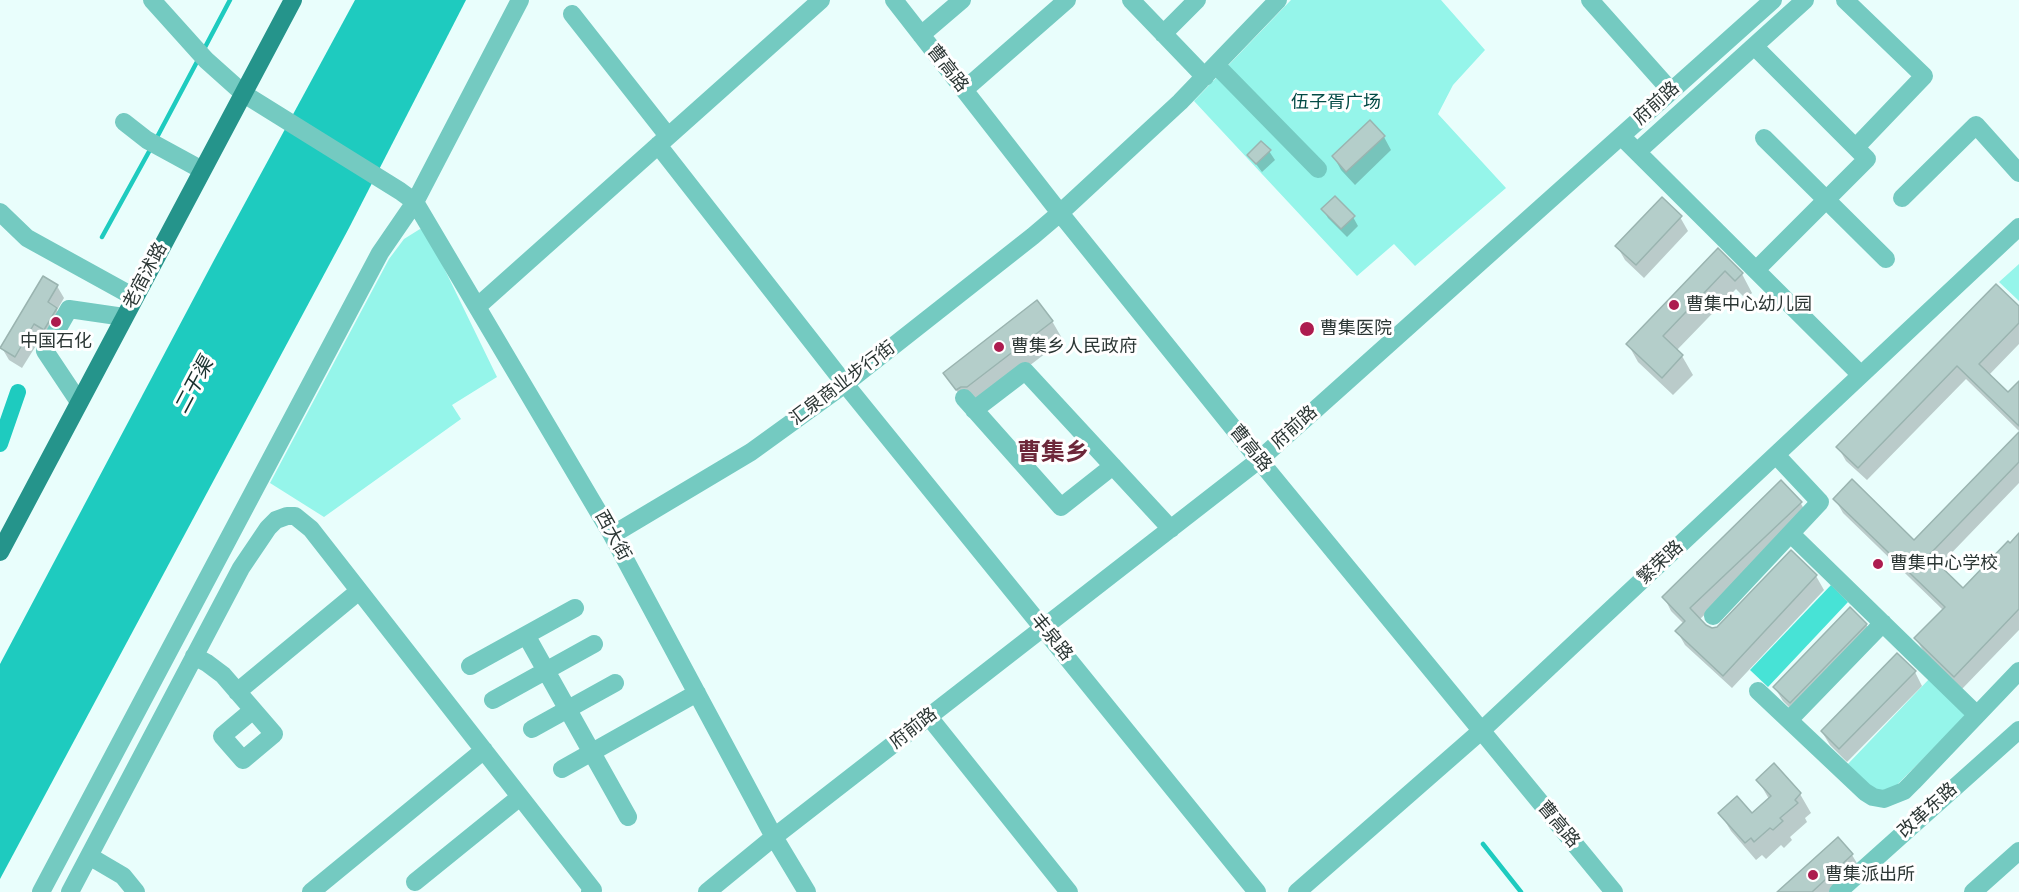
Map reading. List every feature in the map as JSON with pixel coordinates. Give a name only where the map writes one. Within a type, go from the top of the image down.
[{"type":"main road","name":"老宿沭路","points":[[0,552],[293,0]]},
{"type":"street","name":"西大街","points":[[152,0],[201,55],[244,94],[400,190],[415,202],[612,535],[774,837],[807,892]]},
{"type":"street","points":[[41,892],[380,253],[415,202],[520,0]]},
{"type":"street","points":[[478,306],[821,0]]},
{"type":"street","name":"曹高路","points":[[894,0],[1060,213],[1259,460],[1614,892]]},
{"type":"street","points":[[921,35],[962,0]]},
{"type":"street","points":[[964,90],[1067,0]]},
{"type":"street","points":[[1131,0],[1163,34],[1210,71],[1318,169]]},
{"type":"street","points":[[1163,34],[1197,0]]},
{"type":"street","name":"汇泉商业步行街","points":[[612,535],[751,452],[845,384],[1060,213],[1180,102],[1278,0]]},
{"type":"street","points":[[1590,0],[1671,91]]},
{"type":"street","name":"府前路","points":[[707,892],[774,837],[1259,460],[1773,0]]},
{"type":"street","points":[[1637,152],[1805,0]]},
{"type":"street","points":[[1845,0],[1924,76],[1856,147]]},
{"type":"street","name":"丰泉路","points":[[572,14],[845,384],[1257,892]]},
{"type":"street","points":[[1754,46],[1867,159],[1756,270]]},
{"type":"street","points":[[124,122],[147,140],[202,170]]},
{"type":"street","points":[[1902,198],[1976,125],[2019,173]]},
{"type":"street","points":[[1621,136],[1862,375]]},
{"type":"street","points":[[1764,138],[1886,259]]},
{"type":"street","points":[[0,212],[27,238],[134,297]]},
{"type":"street","name":"繁荣路","points":[[1297,892],[1481,731],[2019,227]]},
{"type":"street","points":[[79,402],[45,351],[69,309],[124,317]]},
{"type":"street","points":[[1113,466],[1061,507],[969,404],[1025,371],[1113,466],[1171,529]]},
{"type":"street","points":[[1713,616],[1820,502],[1776,455]]},
{"type":"street","points":[[70,892],[241,568],[258,541],[276,520],[286,516],[295,516],[311,528],[593,890],[590,892]]},
{"type":"street","points":[[1791,534],[1977,715]]},
{"type":"street","points":[[237,692],[359,591]]},
{"type":"street","points":[[470,666],[575,608]]},
{"type":"street","points":[[1789,720],[1883,623]]},
{"type":"street","points":[[526,635],[628,817]]},
{"type":"street","points":[[493,700],[594,644]]},
{"type":"street","points":[[194,657],[223,675],[253,710]]},
{"type":"street","points":[[1758,691],[1865,792],[1873,797],[1884,799],[1904,791],[2018,674]]},
{"type":"street","points":[[532,729],[615,683]]},
{"type":"street","points":[[562,770],[697,693]]},
{"type":"street","points":[[929,717],[1069,892]]},
{"type":"street","name":"改革东路","points":[[1838,892],[2019,730]]},
{"type":"street","points":[[311,892],[484,750]]},
{"type":"street","points":[[415,882],[520,796]]},
{"type":"street","points":[[1973,892],[2019,851]]},
{"type":"street","points":[[89,856],[123,876],[136,892]]},
{"type":"green space","name":"伍子胥广场","points":[[1291,0],[1441,0],[1485,50],[1453,85],[1438,114],[1506,188],[1415,266],[1394,244],[1357,276],[1194,101]]},
{"type":"green space","points":[[420,229],[426,231],[497,377],[452,405],[461,419],[324,517],[270,483],[389,259],[404,239]]},
{"type":"green space","points":[[2019,264],[2019,301],[1999,282]]},
{"type":"green space","points":[[1931,677],[1968,713],[1897,785],[1880,793],[1846,766]]},
{"type":"shaded area","points":[[1831,585],[1848,602],[1768,687],[1750,670]]},
{"type":"water","name":"二干渠","points":[[355,0],[466,0],[349,228],[0,879],[0,664]]},
{"type":"building","points":[[1370,120],[1385,136],[1346,172],[1332,156]]},
{"type":"building","points":[[1261,141],[1271,150],[1256,164],[1247,155]]},
{"type":"building","points":[[1335,196],[1355,216],[1341,229],[1321,209]]},
{"type":"building","points":[[1662,197],[1682,216],[1636,265],[1615,246]]},
{"type":"building","points":[[1718,248],[1743,273],[1735,281],[1725,271],[1663,336],[1683,355],[1662,378],[1626,344]]},
{"type":"building","points":[[43,276],[58,285],[48,302],[57,308],[44,330],[34,324],[15,357],[0,348]]},
{"type":"building","points":[[1996,284],[2019,306],[2019,323],[1979,364],[2008,392],[2019,381],[2019,426],[1957,366],[1858,468],[1836,447]]},
{"type":"building","points":[[1037,300],[1053,321],[967,387],[956,390],[943,373]]},
{"type":"building","points":[[2019,432],[2019,462],[1929,555],[1963,588],[2008,541],[2010,543],[2019,533],[2019,609],[1954,677],[1914,638],[1945,607],[1833,499],[1852,479],[1914,540]]},
{"type":"building","points":[[1781,480],[1802,502],[1690,608],[1706,625],[1712,628],[1717,627],[1791,550],[1817,575],[1723,676],[1675,631],[1685,621],[1662,597]]},
{"type":"building","points":[[1850,607],[1867,624],[1790,703],[1773,687]]},
{"type":"building","points":[[1897,653],[1916,671],[1839,749],[1821,731]]},
{"type":"building","points":[[1774,763],[1801,793],[1795,800],[1798,803],[1780,818],[1783,821],[1773,830],[1770,828],[1754,842],[1751,838],[1745,843],[1718,813],[1737,796],[1752,813],[1771,796],[1756,780]]},
{"type":"building","points":[[1838,837],[1853,854],[1812,892],[1777,892]]},
{"type":"waterway","points":[[203,51],[230,0]]},
{"type":"waterway","points":[[155,141],[199,58]]},
{"type":"waterway","points":[[102,237],[151,148]]},
{"type":"waterway","points":[[0,444],[18,392]]},
{"type":"waterway","points":[[1483,844],[1521,892]]},
{"type":"place","name":"曹集中心幼儿园","points":[[1674,305]]},
{"type":"place","name":"中国石化","points":[[56,322]]},
{"type":"place","name":"曹集医院","points":[[1307,329]]},
{"type":"place","name":"曹集乡人民政府","points":[[999,347]]},
{"type":"place","name":"曹集中心学校","points":[[1878,564]]},
{"type":"place","name":"曹集派出所","points":[[1813,875]]},
{"type":"district","name":"曹集乡","points":[[1053,454]]}]
